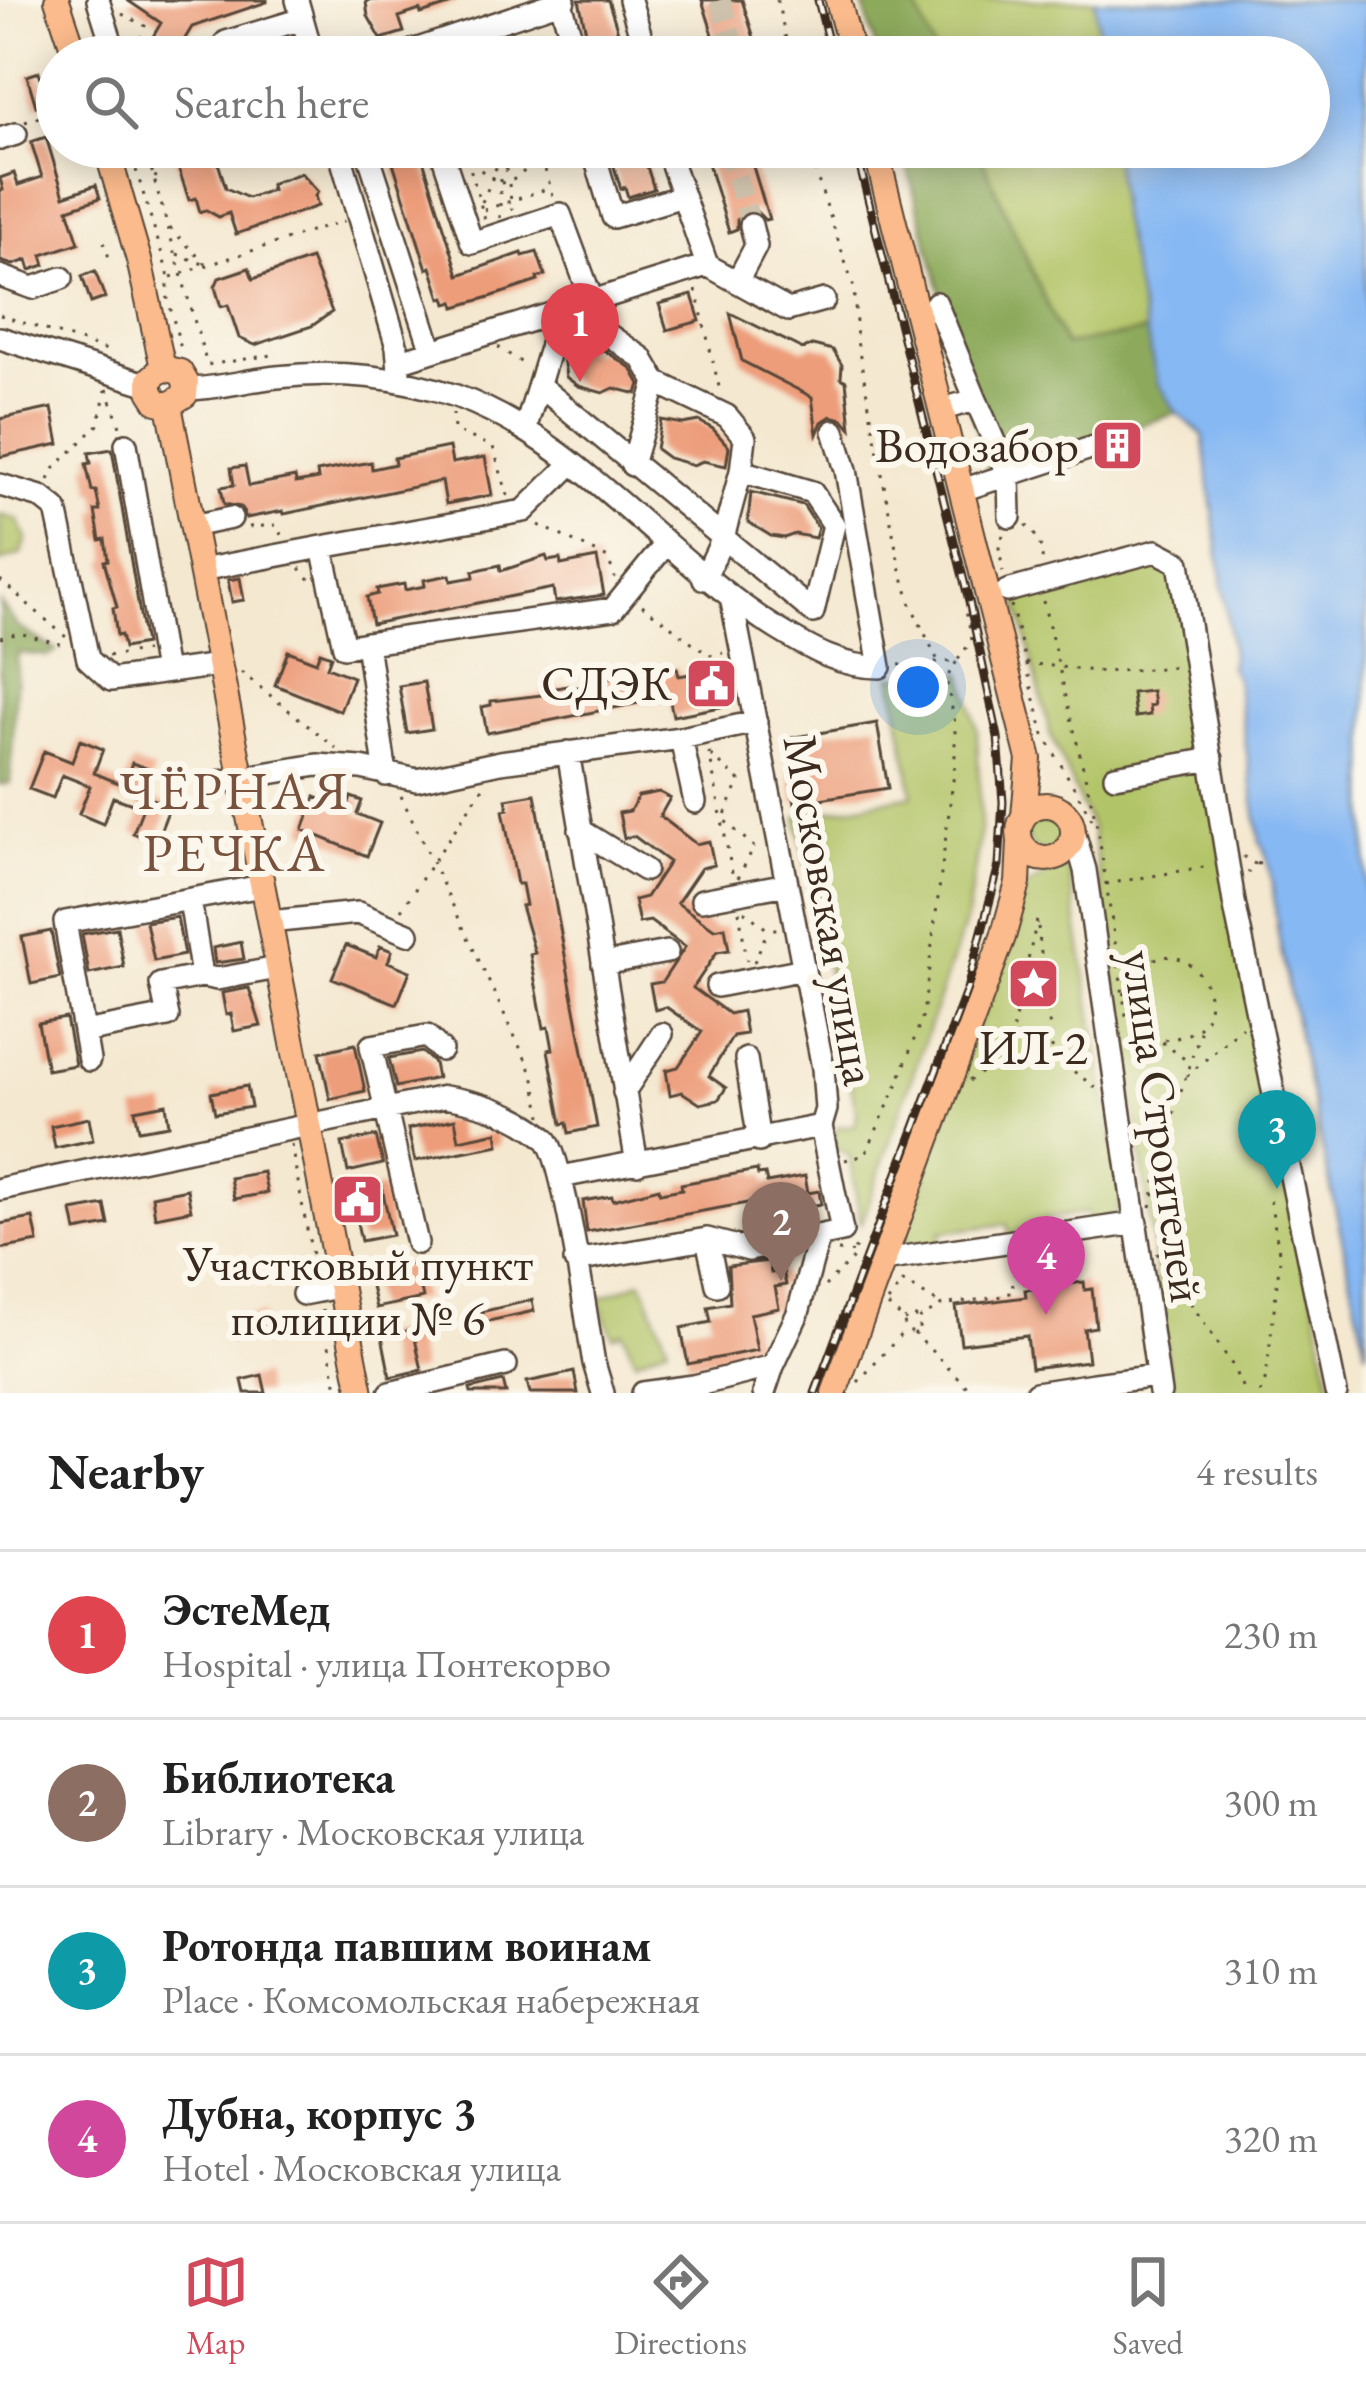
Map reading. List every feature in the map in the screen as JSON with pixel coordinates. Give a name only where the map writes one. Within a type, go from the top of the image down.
[{"type":"main road","points":[[58,0],[69,36]]},
{"type":"main road","points":[[838,0],[847,36]]},
{"type":"main road","points":[[113,168],[166,371],[152,397],[178,397],[192,526],[230,668],[229,779],[262,886],[278,968],[320,1291],[361,1393]]},
{"type":"main road","points":[[880,168],[962,490],[998,593],[1029,759],[1068,837]]},
{"type":"main road","name":"Московская улица","points":[[834,1393],[1003,938],[1018,884],[1029,759]]},
{"type":"main road","points":[[1046,804],[1068,837],[1030,854],[1022,828],[1046,804]]},
{"type":"main road","points":[[1018,884],[1068,837]]},
{"type":"street","points":[[630,0],[641,36]]},
{"type":"street","points":[[98,1],[109,36]]},
{"type":"street","points":[[460,36],[562,1],[571,36]]},
{"type":"street","points":[[240,36],[299,10]]},
{"type":"street","points":[[344,168],[399,371]]},
{"type":"street","points":[[373,168],[432,351]]},
{"type":"street","points":[[447,168],[472,243],[501,227],[560,214],[592,303]]},
{"type":"street","points":[[598,168],[613,217],[683,196]]},
{"type":"street","points":[[673,168],[703,267]]},
{"type":"street","points":[[737,282],[756,246],[751,225]]},
{"type":"street","points":[[399,371],[432,351],[557,320],[592,303],[703,267],[788,310],[824,300]]},
{"type":"street","points":[[0,276],[33,288],[62,278]]},
{"type":"street","points":[[936,303],[1009,476],[1010,517]]},
{"type":"street","points":[[526,430],[557,320]]},
{"type":"street","points":[[557,320],[610,336],[642,358],[656,382],[727,416],[745,438],[723,538],[704,579]]},
{"type":"street","points":[[0,338],[166,371]]},
{"type":"street","points":[[178,397],[215,396],[273,366],[318,373],[399,371],[526,430],[732,602],[813,651],[856,667],[880,667],[846,470],[834,431]]},
{"type":"street","points":[[542,382],[632,465],[813,612],[834,525],[812,492],[741,471]]},
{"type":"street","points":[[632,465],[656,382]]},
{"type":"street","points":[[941,409],[976,400]]},
{"type":"street","points":[[126,444],[165,672]]},
{"type":"street","points":[[962,490],[1100,445]]},
{"type":"street","points":[[201,570],[524,511],[571,464]]},
{"type":"street","points":[[0,485],[41,496],[56,509],[88,659],[111,680],[230,668]]},
{"type":"street","points":[[192,526],[231,518]]},
{"type":"street","points":[[322,547],[344,646],[613,609],[665,545]]},
{"type":"street","points":[[998,593],[1156,551],[1179,562],[1228,862],[1336,1393]]},
{"type":"street","name":"Московская улица","points":[[732,602],[823,1068],[826,1109],[821,1126],[842,1232],[819,1236]]},
{"type":"street","points":[[367,644],[386,775]]},
{"type":"street","points":[[229,779],[317,765],[417,780],[500,762],[681,738],[756,722]]},
{"type":"street","points":[[681,738],[695,802]]},
{"type":"street","points":[[568,752],[637,1164]]},
{"type":"street","points":[[1115,776],[1212,759]]},
{"type":"street","points":[[580,830],[645,870]]},
{"type":"street","name":"улица Строителей","points":[[1068,837],[1085,870],[1144,1215],[1159,1384]]},
{"type":"street","points":[[702,900],[787,884]]},
{"type":"street","points":[[88,1060],[65,922],[262,886]]},
{"type":"street","points":[[190,900],[202,976]]},
{"type":"street","points":[[269,922],[358,913],[399,930]]},
{"type":"street","points":[[603,964],[667,952]]},
{"type":"street","points":[[84,1032],[168,1016],[161,984],[202,976],[217,980],[278,968]]},
{"type":"street","points":[[717,986],[803,969]]},
{"type":"street","points":[[624,1092],[662,1034]]},
{"type":"street","points":[[417,1243],[371,1046],[427,1036],[441,1050]]},
{"type":"street","points":[[746,1059],[759,1141]]},
{"type":"street","points":[[0,1189],[444,1097],[476,1102],[548,1141],[561,1177],[593,1363],[603,1393]]},
{"type":"street","points":[[561,1177],[821,1126]]},
{"type":"street","points":[[883,1260],[1144,1215]]},
{"type":"street","points":[[574,1261],[707,1240],[748,1250],[819,1236],[798,1313],[764,1393]]},
{"type":"street","points":[[707,1240],[717,1285]]},
{"type":"street","points":[[390,1393],[449,1386],[506,1365]]},
{"type":"street","points":[[643,1393],[773,1366]]},
{"type":"street","points":[[1036,1393],[1159,1384]]},
{"type":"path","points":[[777,0],[785,36]]},
{"type":"path","points":[[98,1],[145,26],[140,36]]},
{"type":"path","points":[[8,137],[14,125],[36,118]]},
{"type":"path","points":[[136,168],[169,277],[166,371]]},
{"type":"path","points":[[152,168],[207,364],[273,366]]},
{"type":"path","points":[[155,178],[160,168]]},
{"type":"path","points":[[470,168],[487,226],[501,227],[513,216],[509,182]]},
{"type":"path","points":[[482,168],[500,183],[509,182],[525,168]]},
{"type":"path","points":[[495,168],[501,227]]},
{"type":"path","points":[[482,208],[498,171],[512,168]]},
{"type":"path","points":[[544,168],[555,202]]},
{"type":"path","points":[[815,168],[854,288],[857,341],[898,560],[911,605],[939,662]]},
{"type":"path","points":[[482,208],[550,188]]},
{"type":"path","points":[[169,277],[358,216]]},
{"type":"path","points":[[169,227],[208,265]]},
{"type":"path","points":[[104,242],[110,261]]},
{"type":"path","points":[[176,254],[208,265]]},
{"type":"path","points":[[703,267],[696,294],[727,416]]},
{"type":"path","points":[[0,315],[110,351]]},
{"type":"path","points":[[481,336],[542,382]]},
{"type":"path","points":[[41,496],[54,469],[98,424],[107,388],[126,444]]},
{"type":"path","points":[[452,411],[454,430],[494,447],[514,513],[608,558],[617,587],[709,655],[730,652]]},
{"type":"path","points":[[1010,517],[999,548],[998,593],[1026,663],[1068,837],[1107,884],[1126,1015],[1190,1063]]},
{"type":"path","points":[[0,580],[82,650],[19,633],[0,638]]},
{"type":"path","points":[[827,1164],[865,1155],[922,1015],[956,765],[955,723],[946,679],[972,640],[964,606],[998,593]]},
{"type":"path","points":[[88,659],[162,648]]},
{"type":"path","points":[[880,667],[957,661]]},
{"type":"path","points":[[1026,663],[1103,672],[1196,665]]},
{"type":"path","points":[[230,668],[361,768]]},
{"type":"path","points":[[740,781],[710,754],[734,885],[754,847]]},
{"type":"path","points":[[399,930],[432,865],[500,762]]},
{"type":"path","points":[[386,775],[397,787],[533,1075],[548,1141]]},
{"type":"path","points":[[740,781],[753,779]]},
{"type":"path","points":[[723,819],[740,781]]},
{"type":"path","points":[[723,819],[754,847]]},
{"type":"path","points":[[754,847],[766,845]]},
{"type":"path","points":[[1107,884],[1228,862]]},
{"type":"path","points":[[1255,864],[1268,862]]},
{"type":"path","points":[[768,930],[749,972],[738,906],[768,930],[782,928]]},
{"type":"path","points":[[1007,1054],[1037,920],[1053,1056]]},
{"type":"path","points":[[1123,996],[1145,963],[1168,956],[1191,962],[1207,980],[1211,1004],[1144,1215]]},
{"type":"path","points":[[1186,1077],[1228,1043],[1256,1010]]},
{"type":"path","points":[[1158,1040],[1182,1040],[1202,1026]]},
{"type":"path","points":[[958,1090],[1007,1054],[1053,1056],[1106,1095]]},
{"type":"path","points":[[299,1128],[338,1393]]},
{"type":"path","points":[[1260,1393],[1266,1378],[1280,1258],[1270,1199]]},
{"type":"path","points":[[1157,1252],[1232,1363],[1245,1393]]},
{"type":"path","points":[[798,1313],[858,1253]]},
{"type":"path","points":[[1039,1269],[1041,1288]]},
{"type":"path","points":[[919,1319],[942,1305],[1010,1295],[1009,1285],[1040,1280]]},
{"type":"path","points":[[849,1392],[905,1330],[904,1320],[885,1303],[903,1282],[942,1305]]},
{"type":"path","points":[[904,1320],[919,1319],[914,1333]]},
{"type":"path","points":[[905,1330],[914,1333],[973,1393]]},
{"type":"green space","points":[[862,0],[913,0],[928,36],[872,36]]},
{"type":"green space","points":[[913,0],[1095,0],[1099,36],[928,36]]},
{"type":"green space","points":[[908,168],[986,168],[1065,345],[1149,331],[1157,381],[1177,413],[989,475]]},
{"type":"green space","points":[[986,168],[1115,168],[1121,220],[1149,331],[1065,346]]},
{"type":"green space","points":[[0,515],[18,520],[27,539],[21,554],[0,562]]},
{"type":"green space","points":[[1155,556],[1173,567],[1332,1393],[1172,1393],[1092,830],[1050,733],[1016,595]]},
{"type":"green space","points":[[0,603],[18,627],[57,651],[48,656],[18,653],[10,783],[0,785]]},
{"type":"green space","points":[[963,673],[977,730],[981,829],[967,917],[861,1225],[849,1155],[836,1149],[833,1137],[838,1127],[855,1125],[857,1115],[797,817],[913,795],[892,676]]},
{"type":"green space","points":[[1046,812],[1060,818],[1066,832],[1060,846],[1046,852],[1032,846],[1026,832],[1032,818]]},
{"type":"green space","points":[[1060,866],[1069,873],[1122,1198],[1113,1218],[1093,1221],[1086,1213],[1046,1218],[1047,1228],[1009,1234],[1007,1224],[940,1232],[941,1242],[910,1248],[904,1237],[1025,888]]},
{"type":"green space","points":[[642,1281],[668,1346],[635,1360],[623,1332],[613,1336],[598,1299]]},
{"type":"water","points":[[1095,0],[1366,0],[1366,1352],[1260,842],[1236,678],[1230,667],[1203,435],[1177,413],[1157,381],[1121,220],[1115,168],[1330,168],[1330,36],[1099,36]]},
{"type":"building","points":[[127,0],[267,0],[192,27],[187,36],[153,36],[161,23]]},
{"type":"building","points":[[579,0],[608,0],[619,36],[587,36]]},
{"type":"building","points":[[702,0],[742,0],[753,36],[713,36]]},
{"type":"building","points":[[366,2],[458,2],[399,17],[404,32],[379,36]]},
{"type":"building","points":[[36,73],[36,106],[27,76]]},
{"type":"building","points":[[39,168],[55,168],[64,196],[96,185],[100,198],[68,209],[79,243],[42,255],[45,265],[30,270],[27,260],[13,265],[0,261],[0,178],[14,173],[18,185],[42,177]]},
{"type":"building","points":[[178,168],[220,168],[226,188],[248,198],[301,173],[318,192],[318,206],[236,234],[229,213],[219,217],[200,212],[196,198],[189,200]]},
{"type":"building","points":[[395,168],[426,168],[459,275],[537,252],[545,275],[455,307],[454,302],[447,304],[441,298],[431,267],[427,269]]},
{"type":"building","points":[[614,168],[648,168],[654,189],[628,197],[625,187],[621,189]]},
{"type":"building","points":[[709,168],[753,168],[769,219],[746,211],[737,220],[737,229],[729,232]]},
{"type":"building","points":[[311,259],[332,312],[312,326],[255,345],[239,338],[228,305],[221,307],[215,287],[219,278],[249,268],[253,279]]},
{"type":"building","points":[[95,271],[105,298],[91,303],[82,276]]},
{"type":"building","points":[[692,295],[700,321],[667,330],[659,304]]},
{"type":"building","points":[[730,313],[803,349],[813,345],[833,350],[846,381],[851,428],[843,419],[831,416],[817,434],[812,397],[742,361]]},
{"type":"building","points":[[566,346],[604,350],[631,368],[640,384],[637,394],[578,386],[566,377]]},
{"type":"building","points":[[52,408],[59,444],[0,457],[0,419]]},
{"type":"building","points":[[661,420],[699,421],[713,429],[729,447],[726,466],[668,458],[656,449]]},
{"type":"building","points":[[449,447],[452,463],[485,457],[492,495],[446,504],[442,481],[284,514],[246,518],[241,507],[224,504],[221,487],[234,485],[231,468],[245,466],[249,486],[295,477],[296,483],[318,479],[317,472],[371,462],[372,469],[395,464],[394,458]]},
{"type":"building","points":[[112,449],[145,644],[124,648],[121,635],[117,636],[113,608],[117,607],[95,511],[100,511],[86,464],[91,463],[89,453]]},
{"type":"building","points":[[751,492],[803,505],[818,528],[815,538],[771,536],[748,522]]},
{"type":"building","points":[[546,556],[548,561],[560,559],[561,565],[597,558],[604,595],[555,602],[553,588],[372,624],[367,597],[378,594],[377,589],[404,584],[405,590],[450,575],[451,581],[474,577],[473,571],[500,565],[501,571]]},
{"type":"building","points":[[240,578],[244,600],[232,602],[228,580]]},
{"type":"building","points":[[288,651],[316,662],[320,652],[331,656],[327,667],[353,677],[340,711],[275,685]]},
{"type":"building","points":[[665,666],[666,670],[677,668],[679,676],[718,669],[725,706],[673,716],[669,697],[487,733],[482,707],[491,701],[542,695],[541,691],[567,686],[568,690],[617,676],[618,681]]},
{"type":"building","points":[[424,682],[432,729],[407,733],[399,686]]},
{"type":"building","points":[[1152,691],[1150,715],[1135,717],[1132,693]]},
{"type":"building","points":[[877,723],[888,788],[795,803],[784,739]]},
{"type":"building","points":[[80,740],[103,749],[94,773],[123,785],[132,763],[154,771],[145,796],[170,806],[156,842],[133,833],[143,808],[113,797],[103,824],[79,814],[90,786],[62,775],[53,798],[29,789],[44,751],[72,762]]},
{"type":"building","points":[[659,792],[670,798],[660,816],[696,844],[709,841],[714,865],[701,868],[677,903],[714,929],[725,927],[729,950],[717,952],[693,988],[729,1014],[742,1011],[746,1034],[733,1036],[709,1076],[726,1088],[718,1100],[700,1104],[682,1092],[670,1095],[666,1070],[678,1067],[702,1032],[666,1007],[655,1010],[650,984],[662,982],[685,947],[650,921],[639,923],[634,900],[646,897],[669,862],[634,836],[624,838],[619,813],[630,811],[638,796]]},
{"type":"building","points":[[535,794],[597,1127],[569,1133],[567,1123],[562,1124],[548,1050],[553,1049],[549,1027],[544,1028],[530,954],[535,953],[521,906],[526,905],[522,884],[517,884],[503,810],[508,809],[506,799]]},
{"type":"building","points":[[315,797],[346,810],[351,797],[362,801],[357,814],[380,823],[367,856],[303,830]]},
{"type":"building","points":[[177,917],[184,955],[154,961],[146,922]]},
{"type":"building","points":[[117,928],[124,967],[89,974],[82,934]]},
{"type":"building","points":[[51,931],[60,978],[31,984],[22,937]]},
{"type":"building","points":[[241,942],[244,959],[215,963],[213,948]]},
{"type":"building","points":[[346,945],[376,957],[380,946],[392,951],[388,962],[410,971],[397,1004],[332,978]]},
{"type":"building","points":[[249,988],[261,1026],[234,1031],[222,993]]},
{"type":"building","points":[[66,1018],[75,1065],[47,1070],[38,1023]]},
{"type":"building","points":[[355,1044],[365,1091],[330,1099],[320,1052]]},
{"type":"building","points":[[422,1052],[434,1063],[437,1078],[396,1087],[389,1058]]},
{"type":"building","points":[[247,1086],[251,1107],[215,1113],[211,1093]]},
{"type":"building","points":[[166,1104],[169,1125],[139,1130],[135,1110]]},
{"type":"building","points":[[89,1118],[93,1140],[55,1148],[51,1126]]},
{"type":"building","points":[[455,1119],[459,1140],[497,1132],[499,1145],[415,1161],[408,1129]]},
{"type":"building","points":[[376,1136],[383,1164],[348,1172],[342,1143]]},
{"type":"building","points":[[757,1170],[758,1175],[765,1174],[767,1183],[805,1176],[808,1193],[819,1191],[821,1204],[810,1206],[813,1222],[769,1231],[764,1200],[587,1232],[583,1201],[612,1196],[613,1200],[659,1188],[660,1193],[682,1189],[681,1184]]},
{"type":"building","points":[[263,1172],[267,1193],[234,1199],[230,1178]]},
{"type":"building","points":[[382,1188],[392,1235],[361,1241],[351,1195]]},
{"type":"building","points":[[187,1189],[191,1210],[155,1217],[152,1196]]},
{"type":"building","points":[[105,1205],[109,1225],[76,1231],[72,1211]]},
{"type":"building","points":[[33,1218],[38,1242],[0,1249],[0,1224]]},
{"type":"building","points":[[769,1261],[771,1273],[783,1271],[786,1285],[775,1287],[779,1308],[750,1314],[757,1350],[688,1364],[681,1328],[711,1322],[708,1307],[730,1303],[728,1266]]},
{"type":"building","points":[[415,1263],[423,1298],[376,1308],[368,1273]]},
{"type":"building","points":[[1084,1282],[1085,1290],[1092,1289],[1096,1327],[1084,1329],[1088,1361],[1031,1368],[1027,1336],[961,1344],[956,1306],[1026,1297],[1025,1290]]},
{"type":"building","points":[[532,1300],[534,1311],[475,1324],[472,1314]]},
{"type":"building","points":[[262,1314],[266,1331],[238,1338],[234,1321]]},
{"type":"building","points":[[413,1330],[422,1370],[390,1377],[382,1336]]},
{"type":"building","points":[[574,1372],[578,1393],[530,1393],[527,1382]]},
{"type":"building","points":[[262,1375],[266,1393],[245,1393],[242,1380]]},
{"type":"building","points":[[503,1381],[506,1393],[471,1393],[470,1389]]},
{"type":"tunnel","points":[[720,0],[731,36]]},
{"type":"tunnel","points":[[733,168],[751,225]]},
{"type":"railway","points":[[818,0],[827,36]]},
{"type":"railway","points":[[815,1393],[967,989],[999,865],[1003,802],[998,737],[969,601],[860,168]]},
{"type":"place","name":"ЭстеМед","points":[[580,382]]},
{"type":"place","name":"Водозабор","points":[[1118,445]]},
{"type":"place","name":"СДЭК","points":[[711,683]]},
{"type":"place","name":"ИЛ-2","points":[[1033,984]]},
{"type":"place","name":"Ротонда павшим воинам","points":[[1277,1189]]},
{"type":"place","name":"Участковый пункт полиции № 6","points":[[358,1200]]},
{"type":"place","name":"Библиотека","points":[[781,1281]]},
{"type":"place","name":"Дубна, корпус 3","points":[[1046,1315]]},
{"type":"district","name":"ЧЁРНАЯ РЕЧКА","points":[[235,821]]}]
